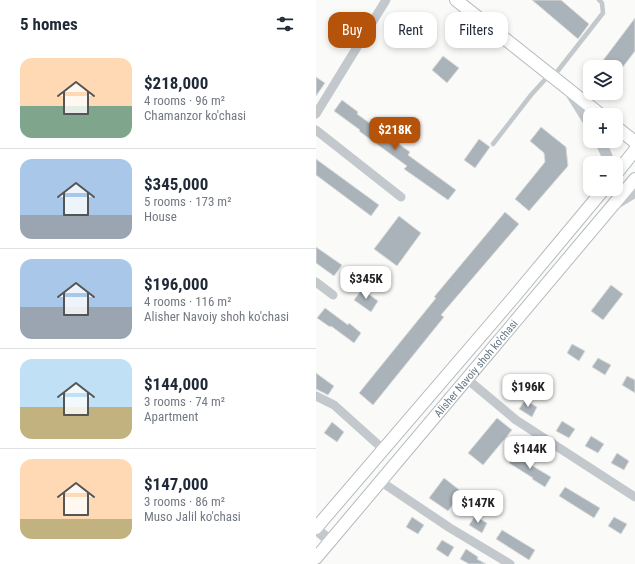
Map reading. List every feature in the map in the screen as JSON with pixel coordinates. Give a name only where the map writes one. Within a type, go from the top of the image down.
[{"type":"main road","points":[[456,0],[592,108]]},
{"type":"main road","points":[[623,133],[635,142]]},
{"type":"main road","points":[[623,165],[635,150]]},
{"type":"main road","name":"Alisher Navoiy shoh ko'chasi","points":[[316,558],[635,179]]},
{"type":"main road","name":"Alisher Navoiy shoh ko'chasi","points":[[316,528],[597,196]]},
{"type":"street","points":[[316,114],[386,0]]},
{"type":"street","points":[[568,90],[583,113]]},
{"type":"street","points":[[316,130],[400,197]]},
{"type":"street","points":[[613,205],[635,192]]},
{"type":"street","points":[[316,282],[333,295]]},
{"type":"street","points":[[467,379],[516,420],[635,497]]},
{"type":"street","points":[[316,396],[334,405],[383,450]]},
{"type":"street","points":[[380,481],[450,528],[510,564]]},
{"type":"street","points":[[316,528],[330,541]]},
{"type":"lane","points":[[493,144],[531,95],[551,76],[604,13],[602,3],[599,0]]},
{"type":"building","points":[[532,0],[561,0],[589,24],[578,39]]},
{"type":"building","points":[[635,18],[635,51],[623,67],[623,60],[603,60]]},
{"type":"building","points":[[443,56],[459,68],[447,83],[432,70]]},
{"type":"building","points":[[316,77],[325,83],[316,96]]},
{"type":"building","points":[[342,100],[358,112],[357,114],[410,152],[408,155],[456,190],[448,200],[404,169],[407,166],[334,111]]},
{"type":"building","points":[[541,127],[566,147],[568,166],[529,211],[515,199],[545,162],[544,153],[530,141]]},
{"type":"building","points":[[479,139],[490,147],[475,168],[464,160]]},
{"type":"building","points":[[316,159],[379,205],[371,216],[316,175]]},
{"type":"building","points":[[505,212],[519,224],[441,315],[444,317],[373,405],[359,393],[436,298],[434,297]]},
{"type":"building","points":[[399,216],[421,233],[397,266],[374,249]]},
{"type":"building","points":[[316,247],[342,265],[334,276],[316,263]]},
{"type":"building","points":[[611,285],[623,294],[603,320],[591,311]]},
{"type":"building","points":[[362,289],[378,301],[371,312],[354,300]]},
{"type":"building","points":[[325,308],[348,325],[349,323],[361,333],[354,343],[331,326],[330,327],[317,318]]},
{"type":"building","points":[[572,344],[585,351],[579,361],[567,353]]},
{"type":"building","points":[[598,358],[611,365],[605,375],[592,367]]},
{"type":"building","points":[[316,373],[334,386],[328,395],[316,389]]},
{"type":"building","points":[[627,376],[635,380],[635,393],[622,385]]},
{"type":"building","points":[[525,400],[537,407],[532,417],[519,409]]},
{"type":"building","points":[[497,418],[512,430],[483,465],[468,453]]},
{"type":"building","points":[[562,421],[575,429],[569,438],[556,431]]},
{"type":"building","points":[[332,422],[344,432],[337,442],[324,433]]},
{"type":"building","points":[[591,436],[604,444],[598,453],[585,446]]},
{"type":"building","points":[[617,453],[629,461],[624,470],[611,463]]},
{"type":"building","points":[[514,454],[551,477],[545,487],[509,463]]},
{"type":"building","points":[[444,478],[462,492],[448,511],[429,498]]},
{"type":"building","points":[[565,487],[600,508],[594,518],[559,496]]},
{"type":"building","points":[[475,516],[487,523],[482,533],[469,525]]},
{"type":"building","points":[[412,517],[424,525],[418,534],[406,527]]},
{"type":"building","points":[[614,517],[627,524],[621,534],[608,526]]},
{"type":"building","points":[[502,530],[535,550],[529,560],[496,539]]},
{"type":"building","points":[[442,540],[454,547],[448,557],[436,549]]},
{"type":"building","points":[[466,549],[478,557],[477,559],[486,564],[469,564],[460,559]]}]
